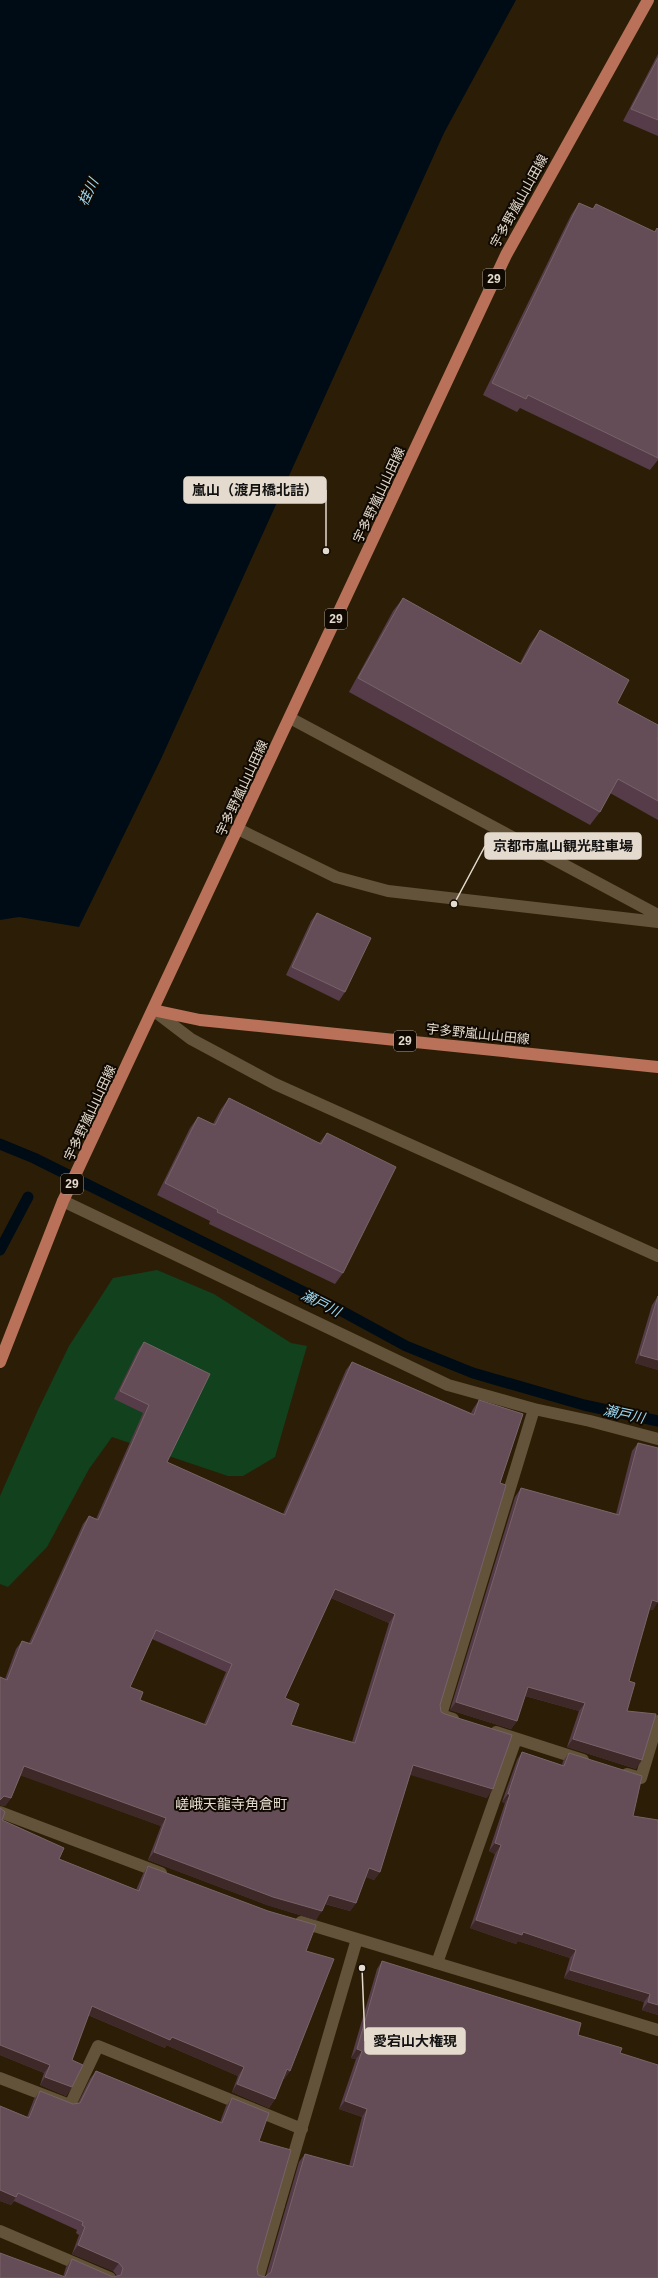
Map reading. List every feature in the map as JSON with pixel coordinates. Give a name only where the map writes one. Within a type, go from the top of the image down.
[{"type":"main road","name":"宇多野嵐山山田線","points":[[0,1362],[63,1202],[506,254],[648,0]]},
{"type":"main road","name":"宇多野嵐山山田線","points":[[153,1010],[200,1020],[658,1067]]},
{"type":"street","points":[[290,718],[658,915]]},
{"type":"street","points":[[238,829],[336,878],[388,891],[658,922]]},
{"type":"street","points":[[153,1010],[191,1039],[275,1084],[658,1256]]},
{"type":"street","points":[[63,1202],[448,1385],[534,1409],[590,1421],[658,1439]]},
{"type":"street","points":[[464,1722],[441,1715],[534,1409]]},
{"type":"street","points":[[619,1771],[641,1778],[658,1721]]},
{"type":"street","points":[[486,1729],[597,1764]]},
{"type":"street","points":[[437,1963],[516,1739]]},
{"type":"street","points":[[0,1812],[172,1877]]},
{"type":"street","points":[[288,1919],[658,2030]]},
{"type":"street","points":[[258,2278],[357,1939]]},
{"type":"street","points":[[0,2078],[70,2105],[98,2046],[302,2129]]},
{"type":"street","points":[[0,2231],[110,2278]]},
{"type":"green space","points":[[157,1270],[214,1294],[291,1343],[307,1346],[275,1457],[243,1476],[228,1476],[112,1437],[89,1469],[47,1547],[8,1587],[0,1584],[0,1496],[38,1410],[69,1346],[113,1278]]},
{"type":"water","name":"桂川","points":[[0,0],[516,0],[444,133],[161,759],[79,927],[19,917],[0,920]]},
{"type":"building","points":[[658,58],[658,120],[631,109]]},
{"type":"building","points":[[579,203],[593,209],[596,204],[655,232],[657,228],[658,229],[658,458],[528,395],[526,399],[492,383]]},
{"type":"building","points":[[403,598],[521,664],[540,630],[629,680],[617,703],[658,725],[658,801],[618,779],[600,812],[358,678]]},
{"type":"building","points":[[317,913],[371,938],[345,992],[292,967]]},
{"type":"building","points":[[229,1098],[321,1144],[327,1133],[396,1167],[343,1273],[217,1212],[218,1210],[165,1183],[198,1117],[215,1125]]},
{"type":"building","points":[[658,1296],[658,1360],[640,1355]]},
{"type":"building","points":[[144,1342],[210,1374],[167,1462],[285,1515],[352,1362],[474,1415],[479,1400],[523,1414],[500,1483],[506,1485],[440,1705],[441,1712],[445,1714],[512,1735],[508,1747],[493,1789],[413,1765],[380,1872],[369,1868],[356,1903],[329,1895],[322,1911],[273,1897],[154,1852],[166,1818],[24,1766],[11,1798],[4,1796],[0,1800],[0,1677],[7,1680],[22,1641],[31,1644],[89,1516],[98,1520],[149,1405],[120,1391]],"holes":[[[335,1589],[395,1614],[355,1743],[291,1725],[299,1704],[285,1698]],[[156,1630],[232,1664],[206,1725],[140,1700],[143,1692],[130,1687]]]},
{"type":"building","points":[[638,1443],[658,1448],[658,1602],[652,1600],[629,1681],[635,1683],[627,1711],[656,1714],[642,1760],[573,1739],[585,1703],[528,1687],[517,1721],[456,1702],[521,1488],[619,1515]]},
{"type":"building","points":[[522,1752],[564,1766],[569,1753],[642,1776],[633,1816],[658,1820],[658,2005],[648,2002],[650,1994],[570,1970],[576,1950],[523,1932],[522,1935],[476,1920],[501,1845],[495,1843],[510,1794],[508,1794]]},
{"type":"building","points":[[0,1808],[5,1812],[2,1820],[64,1848],[59,1859],[139,1891],[148,1866],[268,1911],[316,1925],[306,1951],[334,1959],[290,2071],[287,2069],[275,2099],[237,2084],[244,2067],[172,2037],[170,2040],[92,2006],[72,2060],[83,2065],[72,2087],[45,2077],[50,2065],[0,2045]]},
{"type":"building","points":[[382,1961],[581,2023],[578,2035],[622,2048],[620,2053],[658,2065],[658,2278],[0,2278],[0,2253],[65,2277],[72,2259],[113,2277],[121,2275],[123,2268],[119,2263],[78,2245],[85,2227],[82,2225],[83,2222],[18,2193],[16,2197],[0,2190],[0,2106],[29,2118],[40,2091],[73,2104],[80,2103],[96,2071],[222,2123],[232,2098],[269,2113],[259,2141],[291,2150],[257,2268],[258,2275],[265,2277],[271,2272],[305,2154],[353,2167],[367,2109],[345,2101],[362,2051],[357,2049]]},
{"type":"waterway","name":"瀬戸川","points":[[0,1144],[34,1158],[338,1309],[406,1346],[473,1373],[584,1405],[658,1421]]},
{"type":"waterway","points":[[0,1250],[28,1197]]},
{"type":"place","name":"嵐山（渡月橋北詰）","points":[[326,551]]},
{"type":"place","name":"京都市嵐山観光駐車場","points":[[454,904]]},
{"type":"place","name":"愛宕山大権現","points":[[362,1968]]},
{"type":"district","name":"嵯峨天龍寺角倉町","points":[[231,1804]]}]
